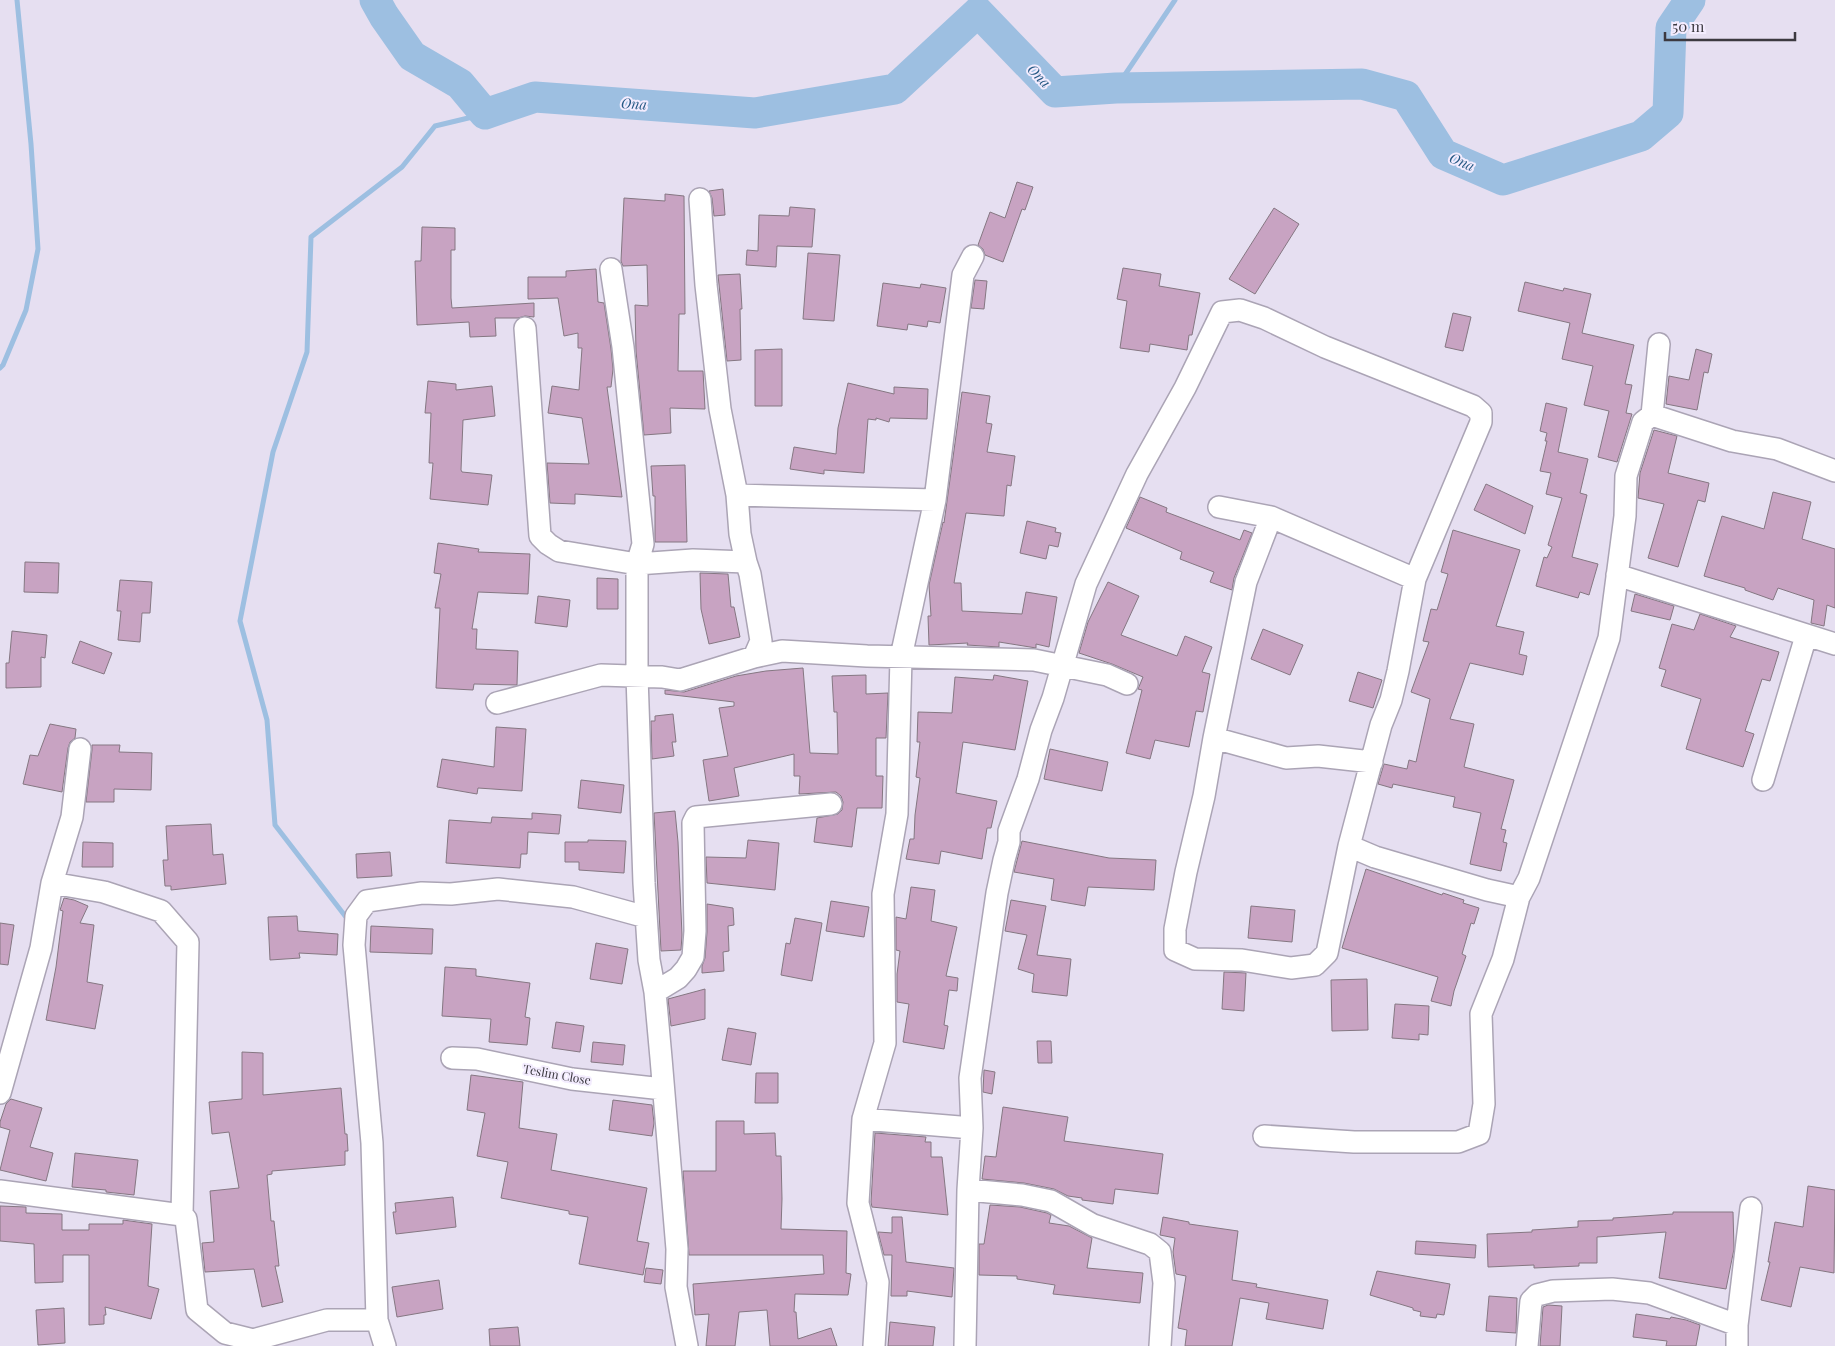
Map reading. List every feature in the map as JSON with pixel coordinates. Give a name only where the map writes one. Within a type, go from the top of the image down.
[{"type":"street","points":[[700,199],[706,285],[720,409],[736,495],[740,534],[750,574],[761,641],[754,657]]},
{"type":"street","points":[[874,1346],[878,1282],[858,1203],[863,1119],[885,1043],[883,894],[897,814],[901,657],[935,500],[963,275],[973,256]]},
{"type":"street","points":[[611,269],[623,348],[643,544],[637,564],[637,676],[646,917],[677,1249],[676,1287],[686,1346]]},
{"type":"street","points":[[965,1346],[968,1190],[972,1128],[970,1078],[1002,868],[1009,842],[1009,831],[1053,698],[1086,584],[1137,474],[1185,388],[1222,312],[1240,310],[1264,318],[1324,347],[1473,406],[1480,413],[1481,422],[1415,579],[1398,671],[1381,725],[1349,846],[1327,952],[1315,964],[1291,968],[1242,960],[1195,959],[1175,950],[1175,929],[1204,796],[1246,582],[1271,517]]},
{"type":"street","points":[[525,328],[540,536],[559,551],[637,564],[693,560],[746,562]]},
{"type":"street","points":[[1264,1136],[1354,1142],[1458,1142],[1479,1134],[1484,1104],[1481,1014],[1503,959],[1519,897],[1529,878],[1609,638],[1625,516],[1626,476],[1643,422],[1652,415],[1659,344]]},
{"type":"street","points":[[1652,415],[1732,441],[1777,449],[1835,471]]},
{"type":"street","points":[[736,495],[935,500]]},
{"type":"street","points":[[1219,507],[1271,517],[1415,579]]},
{"type":"street","points":[[1617,575],[1835,644]]},
{"type":"street","points":[[1763,780],[1806,636]]},
{"type":"street","points":[[497,703],[601,675],[662,677],[680,680],[754,657],[782,651],[901,657],[1034,660],[1108,675],[1127,684]]},
{"type":"street","points":[[1214,738],[1286,758],[1318,756],[1372,762]]},
{"type":"street","points":[[0,1093],[40,948],[52,882],[72,817],[80,749]]},
{"type":"street","points":[[654,992],[678,978],[693,957],[695,931],[693,822],[696,817],[831,804]]},
{"type":"street","points":[[1349,846],[1375,857],[1487,890],[1519,897]]},
{"type":"street","points":[[52,882],[104,892],[161,911],[188,942],[182,1215]]},
{"type":"street","points":[[385,1346],[377,1320],[372,1143],[354,945],[356,916],[368,901],[422,893],[451,894],[498,889],[573,897],[646,917]]},
{"type":"street","name":"Teslim Close","points":[[452,1058],[477,1059],[572,1079],[663,1089]]},
{"type":"street","points":[[863,1119],[972,1128]]},
{"type":"street","points":[[968,1190],[1051,1201],[1093,1225],[1150,1244],[1160,1252],[1164,1283],[1160,1346]]},
{"type":"street","points":[[0,1191],[182,1215],[186,1219],[198,1310],[225,1333],[253,1340],[326,1320],[377,1320]]},
{"type":"street","points":[[1737,1346],[1751,1208]]},
{"type":"street","points":[[1527,1346],[1531,1301],[1537,1295],[1552,1291],[1612,1290],[1649,1293],[1738,1325]]},
{"type":"building","points":[[1017,182],[1033,187],[1025,210],[1022,209],[1003,262],[985,255],[983,249],[978,245],[990,212],[1005,218]]},
{"type":"building","points":[[723,189],[725,215],[714,216],[712,198],[709,191]]},
{"type":"building","points":[[665,194],[684,196],[685,314],[679,314],[678,371],[703,371],[705,409],[670,408],[671,433],[644,435],[636,351],[635,305],[648,306],[647,265],[623,266],[621,261],[624,198],[665,201]]},
{"type":"building","points":[[790,207],[815,209],[812,247],[777,246],[776,267],[746,265],[747,250],[758,251],[759,215],[789,216]]},
{"type":"building","points":[[1274,208],[1299,224],[1255,294],[1229,279]]},
{"type":"building","points":[[422,227],[455,228],[455,250],[451,250],[452,308],[534,303],[534,317],[495,318],[496,336],[470,337],[469,322],[417,325],[415,261],[421,261]]},
{"type":"building","points":[[808,253],[840,255],[834,321],[803,319]]},
{"type":"building","points":[[1123,268],[1161,274],[1159,286],[1200,293],[1192,335],[1189,335],[1187,350],[1150,344],[1149,352],[1120,348],[1127,301],[1117,299]]},
{"type":"building","points":[[596,269],[598,302],[604,303],[611,349],[613,369],[611,387],[607,387],[622,497],[575,494],[575,504],[550,503],[547,463],[589,464],[582,418],[548,413],[552,386],[579,390],[582,348],[578,348],[578,333],[564,336],[558,298],[528,299],[528,277],[566,277],[566,271]]},
{"type":"building","points":[[740,274],[742,309],[740,309],[741,360],[727,361],[718,275]]},
{"type":"building","points":[[975,280],[987,281],[984,309],[971,308]]},
{"type":"building","points":[[1525,282],[1563,291],[1564,288],[1591,294],[1582,333],[1634,345],[1625,384],[1632,385],[1626,413],[1632,414],[1617,462],[1598,457],[1609,411],[1584,405],[1593,366],[1562,359],[1570,323],[1518,311]]},
{"type":"building","points":[[883,283],[920,288],[921,284],[946,288],[940,323],[928,321],[927,327],[908,324],[907,330],[877,326]]},
{"type":"building","points":[[1453,313],[1471,317],[1463,351],[1445,347]]},
{"type":"building","points":[[782,349],[782,406],[755,406],[755,350]]},
{"type":"building","points":[[1696,349],[1712,354],[1708,373],[1704,372],[1697,410],[1666,404],[1669,376],[1689,380]]},
{"type":"building","points":[[428,381],[456,384],[456,390],[492,386],[495,416],[463,420],[461,470],[462,472],[492,475],[488,505],[430,499],[433,463],[429,463],[431,413],[425,413]]},
{"type":"building","points":[[848,383],[894,394],[894,387],[928,389],[927,419],[890,418],[889,422],[876,418],[876,420],[868,419],[864,473],[824,470],[824,474],[790,469],[794,447],[836,454],[838,428]]},
{"type":"building","points":[[962,392],[990,396],[986,423],[992,424],[987,452],[1015,456],[1011,486],[1007,485],[1004,516],[966,513],[954,583],[961,583],[962,611],[1022,614],[1026,592],[1057,597],[1049,647],[1036,644],[1036,648],[999,642],[999,647],[967,645],[968,643],[929,645],[928,616],[931,616],[929,585],[944,523]]},
{"type":"building","points":[[1546,403],[1567,408],[1558,452],[1588,459],[1580,493],[1587,495],[1572,557],[1598,564],[1589,595],[1580,592],[1578,598],[1536,586],[1544,557],[1547,558],[1552,547],[1548,545],[1562,498],[1546,494],[1551,473],[1540,471],[1547,441],[1545,441],[1547,433],[1540,431]]},
{"type":"building","points":[[1654,430],[1677,436],[1668,473],[1709,483],[1705,502],[1698,500],[1678,567],[1648,558],[1664,504],[1638,498],[1640,473]]},
{"type":"building","points":[[685,465],[687,542],[655,542],[655,496],[653,496],[651,466]]},
{"type":"building","points":[[1486,484],[1533,506],[1525,534],[1474,510]]},
{"type":"building","points":[[1773,492],[1811,502],[1802,539],[1835,549],[1835,608],[1827,605],[1824,626],[1811,623],[1814,600],[1778,588],[1773,600],[1745,590],[1745,588],[1704,576],[1722,516],[1764,529]]},
{"type":"building","points":[[1140,497],[1167,508],[1166,512],[1240,540],[1244,530],[1252,533],[1234,578],[1232,590],[1210,582],[1214,572],[1180,559],[1182,552],[1126,528]]},
{"type":"building","points":[[1027,521],[1056,528],[1055,532],[1061,533],[1058,547],[1049,545],[1046,559],[1020,553]]},
{"type":"building","points":[[1453,530],[1520,550],[1496,626],[1524,632],[1519,654],[1527,656],[1523,675],[1470,663],[1450,719],[1474,724],[1464,767],[1514,780],[1501,829],[1506,830],[1503,842],[1507,843],[1501,871],[1470,864],[1481,813],[1453,807],[1455,797],[1393,784],[1392,788],[1378,784],[1384,764],[1407,769],[1409,760],[1416,762],[1430,699],[1411,692],[1429,642],[1423,641],[1431,609],[1437,610],[1448,574],[1441,572]]},
{"type":"building","points":[[438,543],[479,549],[478,552],[530,554],[528,594],[478,592],[472,629],[477,629],[476,649],[518,651],[517,685],[474,684],[473,690],[436,688],[440,608],[435,608],[441,574],[434,573]]},
{"type":"building","points":[[25,562],[59,563],[58,593],[24,592]]},
{"type":"building","points":[[700,573],[728,574],[731,607],[734,607],[740,637],[709,644],[701,609]]},
{"type":"building","points":[[597,578],[618,579],[618,609],[597,609]]},
{"type":"building","points":[[120,580],[152,582],[150,613],[142,613],[140,642],[118,640],[121,611],[117,611]]},
{"type":"building","points":[[1108,582],[1139,596],[1121,635],[1177,656],[1185,636],[1212,647],[1202,672],[1210,674],[1203,712],[1196,711],[1189,747],[1155,740],[1150,759],[1126,753],[1142,690],[1138,689],[1143,677],[1079,653],[1088,622]]},
{"type":"building","points":[[1635,594],[1674,606],[1670,620],[1631,611]]},
{"type":"building","points":[[538,596],[570,600],[567,627],[535,623]]},
{"type":"building","points":[[1700,614],[1736,626],[1730,637],[1779,652],[1770,681],[1762,679],[1745,731],[1754,734],[1743,767],[1686,749],[1701,699],[1661,686],[1666,670],[1659,668],[1672,624],[1694,630]]},
{"type":"building","points":[[1263,629],[1303,645],[1290,675],[1251,659]]},
{"type":"building","points":[[12,631],[47,635],[45,658],[41,657],[41,687],[6,688],[6,663],[9,663]]},
{"type":"building","points":[[80,641],[112,653],[104,674],[72,663]]},
{"type":"building","points":[[803,668],[810,753],[838,754],[837,712],[834,712],[832,676],[866,675],[866,694],[888,693],[886,738],[876,738],[876,776],[883,776],[882,808],[857,808],[852,847],[814,842],[817,818],[838,814],[842,810],[843,802],[841,796],[836,792],[799,794],[800,776],[794,776],[794,754],[734,768],[739,796],[709,801],[703,760],[728,756],[719,708],[734,706],[734,702],[665,694],[665,690],[684,692],[736,676]]},
{"type":"building","points":[[1358,672],[1382,680],[1373,708],[1349,701]]},
{"type":"building","points":[[994,675],[1028,681],[1015,750],[963,742],[956,793],[997,801],[991,828],[987,828],[982,859],[941,851],[939,864],[906,859],[910,839],[914,839],[920,778],[916,777],[920,742],[917,742],[918,712],[952,713],[955,677],[993,680]]},
{"type":"building","points":[[673,714],[676,742],[672,742],[674,756],[652,759],[651,721],[655,721],[655,716]]},
{"type":"building","points":[[50,724],[76,729],[75,738],[70,742],[68,748],[62,792],[23,784],[30,755],[38,756]]},
{"type":"building","points":[[496,727],[526,729],[522,791],[478,788],[477,794],[437,787],[442,759],[494,767]]},
{"type":"building","points":[[92,745],[120,745],[119,752],[152,753],[151,790],[114,789],[114,802],[86,802]]},
{"type":"building","points":[[1050,749],[1108,762],[1102,791],[1044,779]]},
{"type":"building","points":[[581,780],[624,785],[621,813],[578,808]]},
{"type":"building","points":[[675,811],[678,842],[681,950],[661,951],[654,813]]},
{"type":"building","points":[[532,813],[561,815],[559,834],[528,832],[527,854],[521,854],[520,868],[446,863],[449,820],[491,823],[492,817],[532,819]]},
{"type":"building","points":[[211,824],[213,855],[223,854],[226,884],[171,890],[171,886],[165,886],[163,860],[168,860],[166,826]]},
{"type":"building","points":[[588,840],[626,841],[624,873],[579,870],[579,862],[565,862],[565,842],[588,842]]},
{"type":"building","points":[[748,840],[779,843],[775,890],[707,883],[706,857],[746,858]]},
{"type":"building","points":[[1022,841],[1109,858],[1156,860],[1154,890],[1088,887],[1085,906],[1051,900],[1054,879],[1014,872]]},
{"type":"building","points":[[83,842],[113,843],[113,867],[82,867]]},
{"type":"building","points":[[390,852],[392,876],[357,878],[356,854]]},
{"type":"building","points":[[1366,869],[1442,895],[1443,893],[1464,900],[1463,903],[1479,908],[1474,924],[1471,923],[1462,954],[1466,956],[1451,1006],[1431,1001],[1438,977],[1342,948]]},
{"type":"building","points":[[911,887],[935,890],[931,921],[957,927],[946,976],[958,978],[957,991],[949,990],[944,1025],[948,1026],[944,1049],[903,1042],[909,1004],[897,1002],[897,974],[900,951],[896,950],[896,917],[906,919]]},
{"type":"building","points":[[64,898],[88,906],[80,923],[94,925],[87,982],[103,985],[95,1029],[46,1020],[56,967],[63,911],[60,910]]},
{"type":"building","points":[[1011,900],[1046,906],[1037,955],[1071,959],[1067,996],[1032,992],[1034,974],[1018,969],[1027,935],[1005,931]]},
{"type":"building","points":[[831,901],[869,907],[864,937],[826,931]]},
{"type":"building","points":[[707,904],[733,908],[734,925],[728,926],[729,951],[723,952],[724,971],[702,973],[707,932]]},
{"type":"building","points":[[1251,906],[1295,910],[1292,942],[1248,938]]},
{"type":"building","points":[[297,916],[298,931],[338,934],[337,955],[299,953],[300,958],[270,960],[268,917]]},
{"type":"building","points":[[795,918],[822,923],[812,981],[781,975],[786,943],[790,944]]},
{"type":"building","points":[[0,923],[14,925],[8,965],[0,964]]},
{"type":"building","points":[[371,926],[433,929],[432,954],[370,952]]},
{"type":"building","points":[[596,943],[628,949],[622,984],[590,979]]},
{"type":"building","points":[[445,967],[476,969],[476,976],[530,983],[525,1017],[530,1018],[527,1045],[489,1042],[491,1019],[442,1016]]},
{"type":"building","points":[[1224,972],[1246,973],[1244,1011],[1222,1009]]},
{"type":"building","points":[[1367,979],[1368,1030],[1332,1031],[1331,980]]},
{"type":"building","points":[[705,989],[705,1019],[671,1026],[668,999]]},
{"type":"building","points":[[1395,1004],[1429,1006],[1428,1035],[1419,1034],[1419,1040],[1392,1038]]},
{"type":"building","points":[[556,1022],[584,1026],[580,1052],[552,1048]]},
{"type":"building","points":[[728,1028],[756,1033],[751,1065],[722,1060]]},
{"type":"building","points":[[1037,1041],[1051,1041],[1052,1063],[1038,1063]]},
{"type":"building","points":[[593,1042],[625,1045],[623,1065],[591,1062]]},
{"type":"building","points":[[242,1052],[263,1053],[263,1095],[341,1088],[345,1134],[347,1134],[348,1151],[345,1151],[345,1165],[272,1171],[272,1174],[267,1175],[271,1221],[274,1221],[279,1266],[275,1266],[283,1302],[262,1307],[254,1269],[205,1272],[202,1243],[214,1242],[210,1191],[239,1188],[229,1132],[212,1134],[209,1102],[242,1099]]},
{"type":"building","points":[[984,1070],[995,1072],[992,1094],[983,1092]]},
{"type":"building","points":[[756,1073],[778,1073],[778,1103],[755,1103]]},
{"type":"building","points":[[471,1075],[523,1082],[519,1128],[557,1134],[551,1170],[647,1188],[637,1241],[649,1243],[643,1275],[579,1264],[588,1217],[569,1214],[569,1211],[501,1198],[508,1162],[477,1156],[485,1113],[467,1110]]},
{"type":"building","points":[[11,1099],[42,1108],[30,1147],[53,1153],[46,1181],[0,1170],[10,1130],[0,1127],[0,1122],[6,1104]]},
{"type":"building","points":[[613,1100],[652,1105],[654,1123],[652,1136],[609,1130]]},
{"type":"building","points":[[1003,1107],[1068,1117],[1064,1141],[1163,1154],[1158,1194],[1115,1189],[1113,1204],[1082,1200],[1082,1198],[1068,1196],[1054,1189],[1024,1183],[982,1179],[985,1156],[996,1157]]},
{"type":"building","points":[[716,1121],[744,1121],[744,1134],[775,1133],[776,1156],[781,1156],[781,1229],[847,1231],[846,1273],[851,1274],[848,1295],[795,1294],[794,1312],[796,1312],[798,1339],[831,1328],[837,1346],[770,1346],[767,1310],[739,1312],[735,1346],[706,1346],[709,1314],[695,1315],[693,1284],[824,1274],[823,1255],[689,1255],[683,1171],[716,1171]]},
{"type":"building","points":[[875,1133],[926,1137],[925,1142],[931,1142],[931,1157],[942,1157],[948,1215],[872,1207]]},
{"type":"building","points":[[75,1153],[138,1160],[134,1195],[72,1187]]},
{"type":"building","points":[[1808,1186],[1835,1190],[1834,1273],[1800,1267],[1791,1307],[1761,1300],[1770,1262],[1768,1262],[1775,1222],[1803,1227]]},
{"type":"building","points":[[453,1197],[456,1227],[396,1234],[393,1212],[396,1212],[395,1203]]},
{"type":"building","points":[[990,1205],[1020,1207],[1047,1213],[1051,1215],[1049,1223],[1069,1226],[1092,1238],[1087,1268],[1143,1273],[1140,1303],[1053,1294],[1055,1285],[1017,1279],[1017,1276],[979,1275],[979,1244],[984,1244]]},
{"type":"building","points":[[0,1206],[26,1207],[26,1213],[62,1214],[62,1230],[89,1230],[89,1224],[123,1224],[123,1220],[152,1224],[148,1286],[159,1289],[151,1319],[105,1307],[104,1324],[89,1325],[89,1255],[63,1255],[63,1282],[35,1283],[34,1244],[0,1241]]},
{"type":"building","points":[[1673,1212],[1733,1212],[1734,1249],[1726,1289],[1659,1278],[1666,1232],[1597,1237],[1597,1263],[1579,1263],[1579,1266],[1534,1268],[1534,1265],[1488,1267],[1487,1234],[1578,1227],[1578,1221],[1613,1220],[1613,1218],[1673,1214]]},
{"type":"building","points":[[892,1217],[902,1217],[906,1262],[954,1268],[952,1297],[907,1291],[907,1296],[891,1296],[892,1255],[884,1255],[878,1232],[892,1233]]},
{"type":"building","points":[[1163,1217],[1189,1222],[1189,1224],[1238,1231],[1232,1280],[1257,1284],[1256,1287],[1328,1300],[1323,1329],[1266,1319],[1269,1303],[1240,1298],[1232,1346],[1185,1346],[1187,1330],[1178,1328],[1186,1276],[1176,1274],[1173,1252],[1175,1238],[1160,1235]]},
{"type":"building","points":[[1416,1241],[1476,1245],[1475,1258],[1415,1254]]},
{"type":"building","points":[[646,1268],[663,1270],[661,1284],[644,1282]]},
{"type":"building","points":[[1377,1271],[1450,1284],[1444,1315],[1437,1314],[1436,1318],[1420,1316],[1421,1312],[1413,1310],[1413,1308],[1370,1295]]},
{"type":"building","points":[[439,1280],[443,1309],[397,1317],[392,1287]]},
{"type":"building","points":[[1489,1296],[1517,1298],[1516,1333],[1486,1331]]},
{"type":"building","points":[[1548,1305],[1562,1306],[1560,1346],[1540,1346],[1543,1307]]},
{"type":"building","points":[[64,1308],[65,1343],[38,1345],[36,1310]]},
{"type":"building","points":[[1636,1314],[1670,1319],[1671,1317],[1700,1325],[1696,1346],[1666,1346],[1667,1341],[1633,1337]]},
{"type":"building","points":[[890,1322],[935,1327],[933,1346],[888,1346]]},
{"type":"building","points":[[518,1327],[520,1346],[490,1346],[489,1329]]},
{"type":"waterway","points":[[0,368],[3,365],[26,310],[38,249],[31,144],[17,0]]},
{"type":"waterway","name":"Ona","points":[[375,0],[412,56],[460,84],[485,114],[535,97],[755,113],[895,89],[978,12],[1055,92],[1116,88],[1362,84],[1406,96],[1443,154],[1503,180],[1641,136],[1668,113],[1671,28],[1690,0]]},
{"type":"waterway","points":[[1116,88],[1175,0]]},
{"type":"waterway","points":[[349,921],[275,825],[267,720],[240,621],[273,452],[307,352],[311,237],[402,167],[435,126],[485,114]]}]
